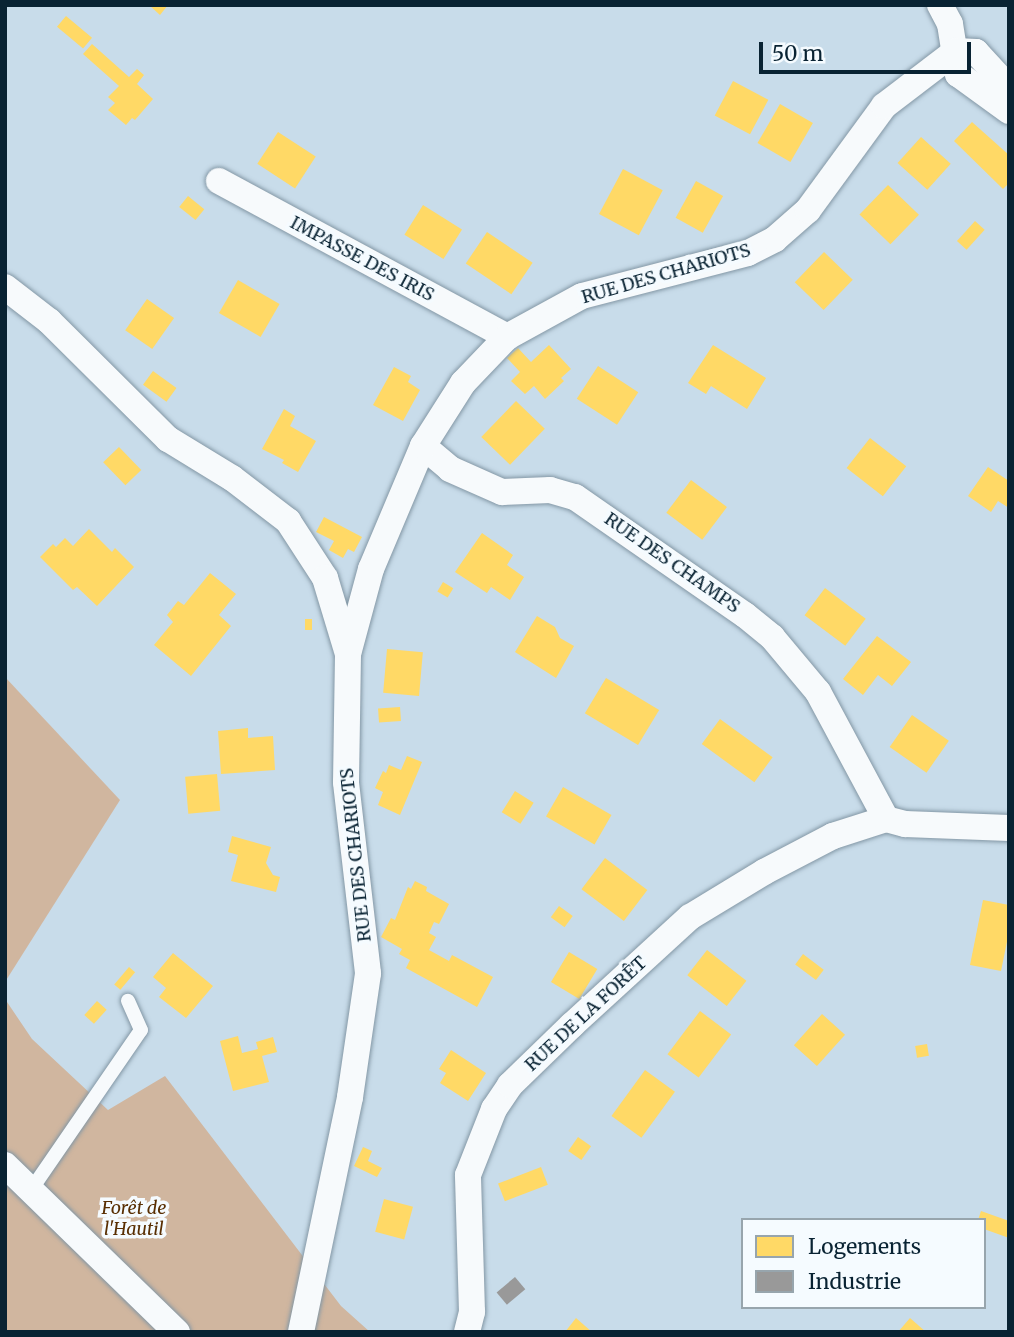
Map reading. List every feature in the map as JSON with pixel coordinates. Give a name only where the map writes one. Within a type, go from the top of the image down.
[{"type":"street","points":[[940,5],[950,24],[958,74],[1009,111]]},
{"type":"street","points":[[956,51],[976,52],[1009,88]]},
{"type":"street","name":"RUE DES CHARIOTS","points":[[302,1332],[350,1097],[368,973],[346,782],[348,654],[371,569],[423,446],[463,383],[507,337],[582,296],[747,253],[775,239],[808,211],[884,106],[956,51]]},
{"type":"street","name":"IMPASSE DES IRIS","points":[[219,181],[507,337]]},
{"type":"street","points":[[5,287],[49,321],[168,439],[232,478],[288,521],[325,578],[348,654]]},
{"type":"street","name":"RUE DES CHAMPS","points":[[423,446],[450,469],[502,492],[550,490],[575,497],[734,607],[772,637],[818,692],[886,820]]},
{"type":"street","name":"RUE DE LA FORÊT","points":[[467,1332],[472,1312],[468,1175],[494,1109],[510,1085],[572,1025],[690,917],[764,872],[833,836],[886,820],[905,824],[1009,828]]},
{"type":"street","points":[[5,1166],[177,1332]]},
{"type":"lane","points":[[31,1190],[141,1030],[128,1001]]},
{"type":"green space","points":[[5,677],[120,800],[5,982]]},
{"type":"green space","name":"Forêt de l'Hautil","points":[[5,999],[32,1039],[108,1110],[165,1076],[341,1306],[370,1332],[5,1332]]},
{"type":"building: Logements","points":[[149,5],[168,5],[160,15]]},
{"type":"building: Logements","points":[[66,16],[92,38],[83,49],[57,27]]},
{"type":"building: Logements","points":[[92,44],[129,77],[137,69],[144,75],[137,84],[153,99],[135,120],[132,118],[126,125],[108,110],[115,103],[108,97],[119,86],[83,54]]},
{"type":"building: Logements","points":[[733,81],[768,100],[750,134],[715,115]]},
{"type":"building: Logements","points":[[780,104],[813,123],[790,162],[758,143]]},
{"type":"building: Logements","points":[[972,122],[1009,155],[1009,183],[1003,189],[954,141]]},
{"type":"building: Logements","points":[[278,132],[316,157],[295,188],[257,164]]},
{"type":"building: Logements","points":[[921,137],[951,164],[927,190],[898,163]]},
{"type":"building: Logements","points":[[623,169],[663,190],[639,235],[599,214]]},
{"type":"building: Logements","points":[[696,181],[723,196],[703,233],[676,218]]},
{"type":"building: Logements","points":[[888,185],[919,215],[890,244],[860,214]]},
{"type":"building: Logements","points":[[188,196],[204,209],[196,220],[179,207]]},
{"type":"building: Logements","points":[[423,205],[462,229],[443,259],[404,235]]},
{"type":"building: Logements","points":[[975,221],[985,230],[967,250],[957,241]]},
{"type":"building: Logements","points":[[487,232],[533,263],[511,294],[466,264]]},
{"type":"building: Logements","points":[[824,252],[853,280],[824,310],[795,282]]},
{"type":"building: Logements","points":[[238,280],[280,304],[261,337],[219,313]]},
{"type":"building: Logements","points":[[147,299],[174,318],[152,349],[125,330]]},
{"type":"building: Logements","points":[[549,345],[571,369],[561,378],[564,381],[545,399],[534,386],[525,394],[511,381],[520,372],[507,358],[518,348],[531,362]]},
{"type":"building: Logements","points":[[713,345],[766,378],[747,409],[711,386],[706,394],[688,383]]},
{"type":"building: Logements","points":[[598,366],[638,392],[617,425],[577,399]]},
{"type":"building: Logements","points":[[394,367],[411,376],[408,382],[420,390],[403,421],[373,405]]},
{"type":"building: Logements","points":[[153,371],[176,388],[166,402],[143,385]]},
{"type":"building: Logements","points":[[516,401],[545,429],[510,465],[481,437]]},
{"type":"building: Logements","points":[[284,409],[295,416],[290,426],[316,441],[298,472],[282,463],[284,460],[262,449]]},
{"type":"building: Logements","points":[[870,438],[906,466],[883,496],[847,468]]},
{"type":"building: Logements","points":[[119,447],[141,470],[125,485],[103,462]]},
{"type":"building: Logements","points":[[988,467],[1009,481],[1009,508],[998,501],[991,512],[968,496]]},
{"type":"building: Logements","points":[[691,480],[727,507],[702,540],[666,513]]},
{"type":"building: Logements","points":[[324,517],[362,537],[354,552],[348,549],[343,558],[329,550],[334,541],[316,532]]},
{"type":"building: Logements","points":[[89,529],[112,552],[115,548],[134,567],[97,606],[77,587],[73,590],[40,557],[53,544],[56,547],[65,538],[73,546]]},
{"type":"building: Logements","points":[[482,533],[513,555],[507,565],[524,577],[510,600],[491,587],[487,593],[455,572]]},
{"type":"building: Logements","points":[[210,573],[236,594],[219,615],[231,626],[191,676],[154,645],[173,622],[167,615],[178,601],[184,605]]},
{"type":"building: Logements","points":[[443,582],[453,588],[448,598],[437,591]]},
{"type":"building: Logements","points":[[825,588],[866,619],[845,646],[805,615]]},
{"type":"building: Logements","points":[[537,616],[555,627],[560,638],[574,646],[556,678],[515,652]]},
{"type":"building: Logements","points":[[305,619],[312,619],[312,630],[305,630]]},
{"type":"building: Logements","points":[[877,636],[911,662],[892,686],[878,675],[863,695],[843,679]]},
{"type":"building: Logements","points":[[387,649],[423,652],[419,696],[383,693]]},
{"type":"building: Logements","points":[[606,678],[659,710],[638,745],[585,713]]},
{"type":"building: Logements","points":[[400,707],[401,721],[379,723],[378,709]]},
{"type":"building: Logements","points":[[912,715],[949,741],[926,773],[890,747]]},
{"type":"building: Logements","points":[[720,719],[773,757],[754,782],[702,744]]},
{"type":"building: Logements","points":[[248,728],[248,738],[273,736],[275,770],[221,774],[218,731]]},
{"type":"building: Logements","points":[[407,756],[422,762],[400,815],[378,805],[383,792],[375,788],[389,765],[401,770]]},
{"type":"building: Logements","points":[[217,774],[220,811],[188,814],[185,777]]},
{"type":"building: Logements","points":[[563,787],[611,815],[594,844],[546,816]]},
{"type":"building: Logements","points":[[515,791],[534,803],[520,824],[502,812]]},
{"type":"building: Logements","points":[[232,836],[271,847],[266,863],[273,875],[280,877],[276,892],[231,881],[238,855],[228,852]]},
{"type":"building: Logements","points":[[605,858],[647,890],[624,921],[582,889]]},
{"type":"building: Logements","points":[[415,881],[427,887],[426,891],[449,904],[439,924],[434,922],[429,933],[436,937],[429,950],[449,961],[452,955],[493,977],[477,1007],[406,968],[410,960],[399,954],[402,949],[381,937],[391,918],[395,920],[408,887],[411,889]]},
{"type":"building: Logements","points":[[983,900],[1009,905],[1009,932],[1001,971],[970,965]]},
{"type":"building: Logements","points":[[559,906],[573,916],[565,927],[551,917]]},
{"type":"building: Logements","points":[[707,950],[746,981],[727,1006],[687,975]]},
{"type":"building: Logements","points":[[569,952],[597,969],[579,999],[551,982]]},
{"type":"building: Logements","points":[[173,953],[213,986],[186,1018],[159,997],[166,988],[153,977]]},
{"type":"building: Logements","points":[[803,954],[824,970],[816,980],[795,964]]},
{"type":"building: Logements","points":[[129,967],[135,972],[120,990],[114,985]]},
{"type":"building: Logements","points":[[97,1001],[107,1010],[94,1024],[84,1015]]},
{"type":"building: Logements","points":[[700,1011],[731,1034],[699,1078],[668,1054]]},
{"type":"building: Logements","points":[[822,1014],[845,1035],[817,1066],[794,1045]]},
{"type":"building: Logements","points":[[238,1036],[242,1053],[258,1049],[256,1042],[273,1037],[277,1052],[262,1056],[269,1082],[233,1091],[220,1041]]},
{"type":"building: Logements","points":[[927,1044],[929,1056],[917,1058],[915,1046]]},
{"type":"building: Logements","points":[[451,1050],[486,1073],[468,1101],[440,1083],[446,1073],[439,1069]]},
{"type":"building: Logements","points":[[645,1070],[675,1092],[641,1138],[611,1116]]},
{"type":"building: Logements","points":[[578,1137],[591,1146],[581,1160],[568,1151]]},
{"type":"building: Logements","points":[[363,1147],[372,1151],[368,1161],[382,1168],[377,1177],[354,1166]]},
{"type":"building: Logements","points":[[541,1167],[548,1185],[505,1201],[498,1183]]},
{"type":"building: Logements","points":[[384,1199],[413,1207],[404,1240],[375,1232]]},
{"type":"building: Logements","points":[[981,1211],[1009,1221],[1009,1238],[986,1230],[986,1218],[979,1218]]},
{"type":"building: Logements","points":[[576,1318],[592,1332],[565,1332]]},
{"type":"building: Logements","points":[[910,1318],[926,1332],[898,1332]]},
{"type":"building: Industrie","points":[[515,1277],[525,1289],[507,1305],[497,1292]]}]
